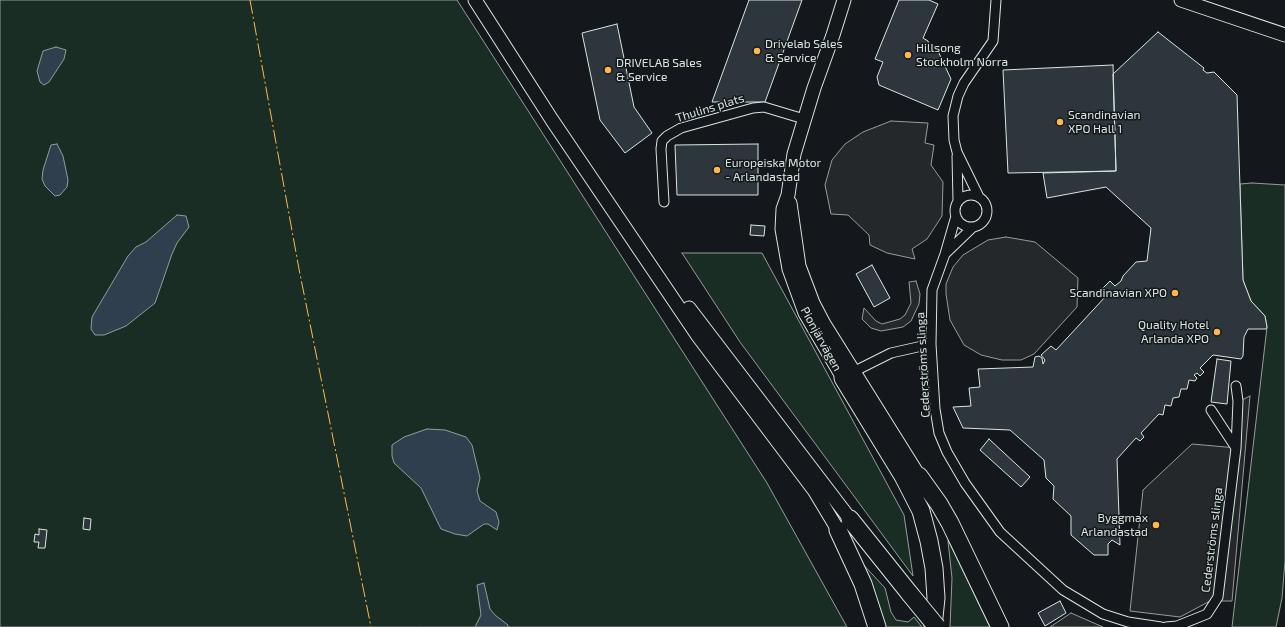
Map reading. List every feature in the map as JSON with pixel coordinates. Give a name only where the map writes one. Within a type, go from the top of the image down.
[{"type":"highway","points":[[848,375],[921,511],[934,568],[936,598],[933,627]]},
{"type":"highway","points":[[919,476],[935,524],[942,553],[946,585],[943,627]]},
{"type":"highway","points":[[919,476],[939,504],[950,523],[1000,627]]},
{"type":"highway","points":[[844,524],[910,594],[937,627]]},
{"type":"highway","points":[[844,524],[877,627]]},
{"type":"main road","points":[[475,0],[552,120],[630,233],[698,336],[814,490],[844,524]]},
{"type":"main road","name":"Pionjärvägen","points":[[844,0],[804,119],[794,154],[788,195],[783,209],[782,229],[785,249],[796,289],[805,313],[919,476]]},
{"type":"main road","name":"Pionjärvägen","points":[[833,35],[851,0]]},
{"type":"main road","points":[[1181,0],[1285,35]]},
{"type":"street","name":"Cederströms slinga","points":[[996,0],[993,41],[964,83],[955,105],[953,126],[957,152],[958,201],[955,206],[956,216],[945,254],[932,290],[931,344],[935,409],[939,433],[965,483],[1000,532],[1063,590],[1103,614],[1128,622],[1161,627]]},
{"type":"street","name":"Thulins plats","points":[[664,202],[661,149],[662,141],[667,136],[681,128],[753,108],[764,108],[804,119]]},
{"type":"street","name":"Cederströms slinga","points":[[945,254],[973,226],[984,220],[986,214],[986,207],[979,197],[957,152]]},
{"type":"street","points":[[958,201],[967,195],[979,197]]},
{"type":"street","points":[[956,216],[962,224],[973,226]]},
{"type":"street","name":"Pionjärvägen","points":[[848,375],[891,353],[931,344]]},
{"type":"street","name":"Cederströms slinga","points":[[1166,627],[1177,626],[1207,614],[1218,597],[1236,448],[1238,401],[1236,386]]},
{"type":"street","points":[[1211,410],[1236,448]]},
{"type":"green space","points":[[0,0],[457,0],[767,483],[847,627],[0,627]]},
{"type":"green space","points":[[1252,183],[1285,185],[1285,561],[1282,598],[1276,627],[1232,627],[1267,327],[1265,316],[1251,301],[1243,280],[1240,184]]},
{"type":"green space","points":[[682,253],[762,253],[904,515],[913,576],[740,342]]},
{"type":"green space","points":[[948,541],[990,627],[950,627],[952,578]]},
{"type":"green space","points":[[860,561],[885,588],[891,612],[896,620],[908,622],[914,617],[922,627],[883,627]]},
{"type":"shaded area","points":[[891,121],[928,123],[925,143],[934,145],[931,165],[943,182],[942,216],[927,239],[912,249],[915,259],[887,253],[870,245],[869,235],[848,215],[831,214],[825,185],[832,160],[845,144],[863,132]]},
{"type":"shaded area","points":[[1006,237],[1035,242],[1078,278],[1077,307],[1034,354],[1021,360],[1002,360],[981,355],[964,345],[950,320],[946,294],[946,284],[953,267],[963,255],[988,240]]},
{"type":"shaded area","points":[[916,281],[920,294],[919,304],[911,321],[903,327],[881,331],[871,328],[862,319],[864,308],[876,321],[882,324],[900,319],[905,315],[911,303],[909,282]]},
{"type":"shaded area","points":[[1250,396],[1232,601],[1210,601],[1180,617],[1130,611],[1143,490],[1192,444],[1237,448],[1242,400]]},
{"type":"shaded area","points":[[1071,613],[1103,627],[1050,627]]},
{"type":"water","points":[[56,47],[66,50],[64,59],[49,82],[44,85],[40,82],[37,71],[43,51]]},
{"type":"water","points":[[57,144],[63,156],[68,180],[67,187],[60,195],[55,196],[45,186],[42,179],[43,170],[51,145]]},
{"type":"water","points":[[177,215],[186,216],[189,227],[177,243],[172,254],[155,303],[126,326],[104,335],[95,335],[91,329],[92,317],[128,256],[136,247],[146,242]]},
{"type":"water","points":[[427,429],[445,430],[466,437],[472,445],[480,478],[477,491],[480,501],[496,512],[499,522],[497,530],[488,524],[484,524],[467,536],[441,529],[421,488],[394,463],[392,456],[392,445],[404,437]]},
{"type":"water","points":[[484,583],[490,609],[508,625],[508,627],[475,627],[481,615],[477,585]]},
{"type":"building","name":"Drivelab Sales & Service","points":[[749,0],[802,0],[765,102],[712,102]]},
{"type":"building","name":"Hillsong Stockholm Norra","points":[[899,0],[929,0],[938,4],[923,38],[928,41],[930,48],[938,51],[951,79],[938,110],[879,85],[877,77],[883,62],[875,59]]},
{"type":"building","name":"DRIVELAB Sales & Service","points":[[617,24],[634,107],[652,133],[625,153],[600,120],[582,33]]},
{"type":"building","name":"Scandinavian XPO","points":[[1158,32],[1204,68],[1203,70],[1207,73],[1214,72],[1237,95],[1243,280],[1251,301],[1265,316],[1267,327],[1266,329],[1248,329],[1244,337],[1243,356],[1241,359],[1213,355],[1200,368],[1204,372],[1200,376],[1197,373],[1194,375],[1197,378],[1195,381],[1189,380],[1187,389],[1181,389],[1179,397],[1173,398],[1171,406],[1165,405],[1163,415],[1159,414],[1141,433],[1144,437],[1140,441],[1136,438],[1117,459],[1120,545],[1112,540],[1108,544],[1108,555],[1094,555],[1071,535],[1071,516],[1053,499],[1054,486],[1046,478],[1044,460],[1010,430],[963,428],[953,407],[971,406],[969,388],[980,387],[978,369],[1033,367],[1035,357],[1039,356],[1042,358],[1043,364],[1045,360],[1041,355],[1051,346],[1056,350],[1106,296],[1100,291],[1110,281],[1115,286],[1121,281],[1123,276],[1136,262],[1147,261],[1151,228],[1106,187],[1047,198],[1043,173],[1116,171],[1113,74]]},
{"type":"building","name":"Scandinavian XPO Hall 1","points":[[1113,65],[1116,171],[1008,173],[1003,70]]},
{"type":"building","name":"Europeiska Motor - Arlandastad","points":[[758,144],[758,195],[677,195],[675,145]]},
{"type":"building","points":[[751,225],[765,226],[764,236],[750,235]]},
{"type":"building","points":[[872,265],[890,298],[874,307],[856,274]]},
{"type":"building","points":[[1217,359],[1231,361],[1227,404],[1211,402]]},
{"type":"building","points":[[989,439],[1030,477],[1021,487],[980,450]]},
{"type":"building","points":[[84,518],[91,519],[90,530],[83,529]]},
{"type":"building","points":[[39,529],[47,530],[45,548],[38,548],[39,542],[34,542],[35,534],[39,535]]},
{"type":"building","points":[[1060,601],[1066,613],[1045,626],[1038,613]]},
{"type":"power","points":[[250,0],[299,269],[371,627]]},
{"type":"place","name":"Drivelab Sales & Service","points":[[757,51]]},
{"type":"place","name":"Hillsong Stockholm Norra","points":[[908,55]]},
{"type":"place","name":"DRIVELAB Sales & Service","points":[[608,70]]},
{"type":"place","name":"Scandinavian XPO Hall 1","points":[[1060,122]]},
{"type":"place","name":"Europeiska Motor - Arlandastad","points":[[717,170]]},
{"type":"place","name":"Scandinavian XPO","points":[[1175,293]]},
{"type":"place","name":"Quality Hotel Arlanda XPO","points":[[1217,332]]},
{"type":"place","name":"Byggmax Arlandastad","points":[[1156,525]]}]
